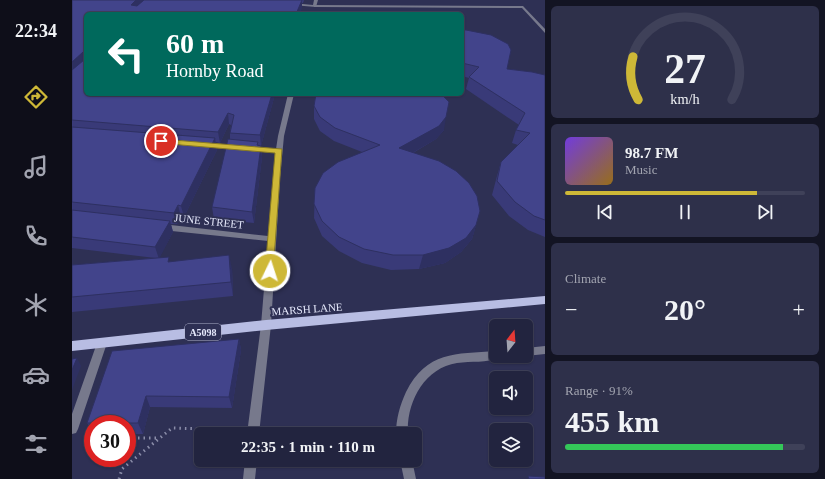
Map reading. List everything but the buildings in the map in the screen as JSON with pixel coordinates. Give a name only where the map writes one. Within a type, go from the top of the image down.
[{"type":"main road","name":"MARSH LANE","points":[[72,346],[266,325],[545,300]]},
{"type":"street","points":[[312,7],[316,0]]},
{"type":"street","points":[[290,4],[312,7],[514,6],[523,7],[545,32]]},
{"type":"street","points":[[255,427],[266,325],[279,151],[291,96]]},
{"type":"street","points":[[195,144],[279,151]]},
{"type":"street","name":"JUNE STREET","points":[[156,227],[272,240]]},
{"type":"street","points":[[72,429],[102,343]]},
{"type":"street","points":[[533,351],[545,350]]},
{"type":"street","points":[[401,427],[404,410],[414,386],[425,371],[436,363],[449,360],[489,356]]},
{"type":"street","points":[[249,479],[250,467]]},
{"type":"street","points":[[407,467],[410,479]]},
{"type":"path","points":[[119,479],[122,469],[172,428],[194,429]]},
{"type":"path","points":[[136,438],[160,438]]},
{"type":"route","points":[[161,141],[279,151],[270,271]]}]
